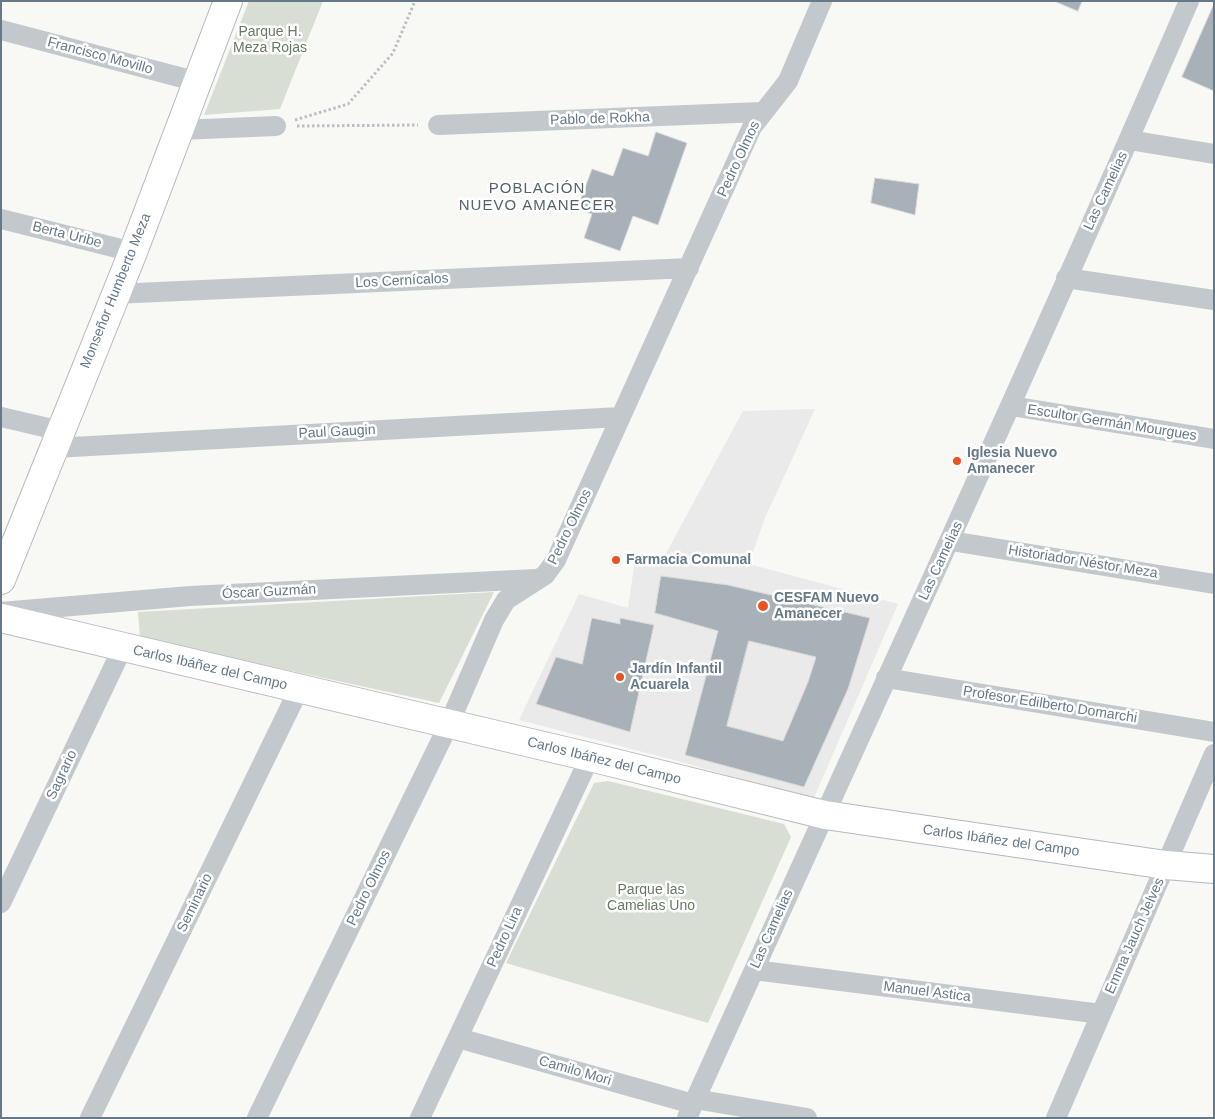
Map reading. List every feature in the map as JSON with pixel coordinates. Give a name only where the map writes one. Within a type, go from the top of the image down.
[{"type":"street","name":"Monseñor Humberto Meza","points":[[1,580],[114,294],[133,252],[228,1]]},
{"type":"street","name":"Pedro Olmos","points":[[257,1118],[449,724],[500,609],[514,593],[538,579],[551,568],[556,560],[752,127],[761,112],[788,81],[822,1]]},
{"type":"street","name":"Las Camelias","points":[[692,1107],[886,678],[951,541],[1189,1]]},
{"type":"street","name":"Francisco Movillo","points":[[1,30],[198,82]]},
{"type":"street","name":"Pablo de Rokha","points":[[438,125],[761,112]]},
{"type":"street","points":[[180,130],[276,126]]},
{"type":"street","points":[[1129,140],[1214,154]]},
{"type":"street","name":"Berta Uribe","points":[[1,219],[133,252]]},
{"type":"street","name":"Los Cernícalos","points":[[114,294],[689,268]]},
{"type":"street","points":[[1066,278],[1214,300]]},
{"type":"street","name":"Escultor Germán Mourgues","points":[[1011,406],[1214,439]]},
{"type":"street","name":"Paul Gaugin","points":[[1,417],[57,439],[620,417]]},
{"type":"street","name":"Historiador Néstor Meza","points":[[951,541],[1214,584]]},
{"type":"street","name":"Óscar Guzmán","points":[[1,612],[190,596],[538,579]]},
{"type":"street","name":"Carlos Ibáñez del Campo","points":[[1,618],[590,757],[824,815],[1166,865],[1214,869]]},
{"type":"street","name":"Sagrario","points":[[1,903],[123,647]]},
{"type":"street","name":"Profesor Edilberto Domarchi","points":[[886,678],[1214,732]]},
{"type":"street","name":"Seminario","points":[[90,1118],[299,689]]},
{"type":"street","name":"Emma Jauch Jelves","points":[[1060,1117],[1101,1014],[1214,754]]},
{"type":"street","name":"Pedro Lira","points":[[420,1118],[590,757]]},
{"type":"street","name":"Manuel Astica","points":[[754,970],[1101,1014]]},
{"type":"street","name":"Camilo Mori","points":[[458,1038],[692,1107],[807,1118]]},
{"type":"path","points":[[276,126],[348,104],[393,52],[415,1]]},
{"type":"path","points":[[276,126],[438,125]]},
{"type":"shaded area","name":"CESFAM Nuevo Amanecer","points":[[815,409],[764,520],[749,564],[898,604],[813,800],[678,761],[519,720],[579,594],[628,608],[636,553],[663,559],[743,411]]},
{"type":"green space","name":"Parque H. Meza Rojas","points":[[249,1],[323,1],[280,109],[204,115]]},
{"type":"green space","points":[[494,592],[439,703],[140,638],[138,612]]},
{"type":"green space","name":"Parque las Camelias Uno","points":[[608,781],[784,824],[791,837],[708,1023],[506,963],[594,783]]},
{"type":"building","points":[[1054,1],[1082,1],[1078,11]]},
{"type":"building","points":[[1214,4],[1214,91],[1182,77]]},
{"type":"building","points":[[656,132],[687,143],[658,225],[633,216],[620,251],[584,238],[592,214],[577,209],[592,169],[613,176],[623,148],[648,156]]},
{"type":"building","points":[[875,178],[919,184],[915,215],[871,203]]},
{"type":"building","points":[[661,576],[728,585],[870,618],[848,689],[804,787],[685,755],[718,631],[655,613]],"holes":[[[749,641],[816,657],[808,682],[783,741],[727,726]]]},
{"type":"building","points":[[592,618],[620,624],[620,618],[654,625],[630,732],[536,704],[556,657],[582,664]]},
{"type":"place","name":"Iglesia Nuevo Amanecer","points":[[957,461]]},
{"type":"place","name":"Farmacia Comunal","points":[[616,560]]},
{"type":"place","name":"CESFAM Nuevo Amanecer","points":[[763,606]]},
{"type":"place","name":"Jardín Infantil Acuarela","points":[[620,677]]},
{"type":"district","name":"POBLACIÓN NUEVO AMANECER","points":[[537,198]]}]
